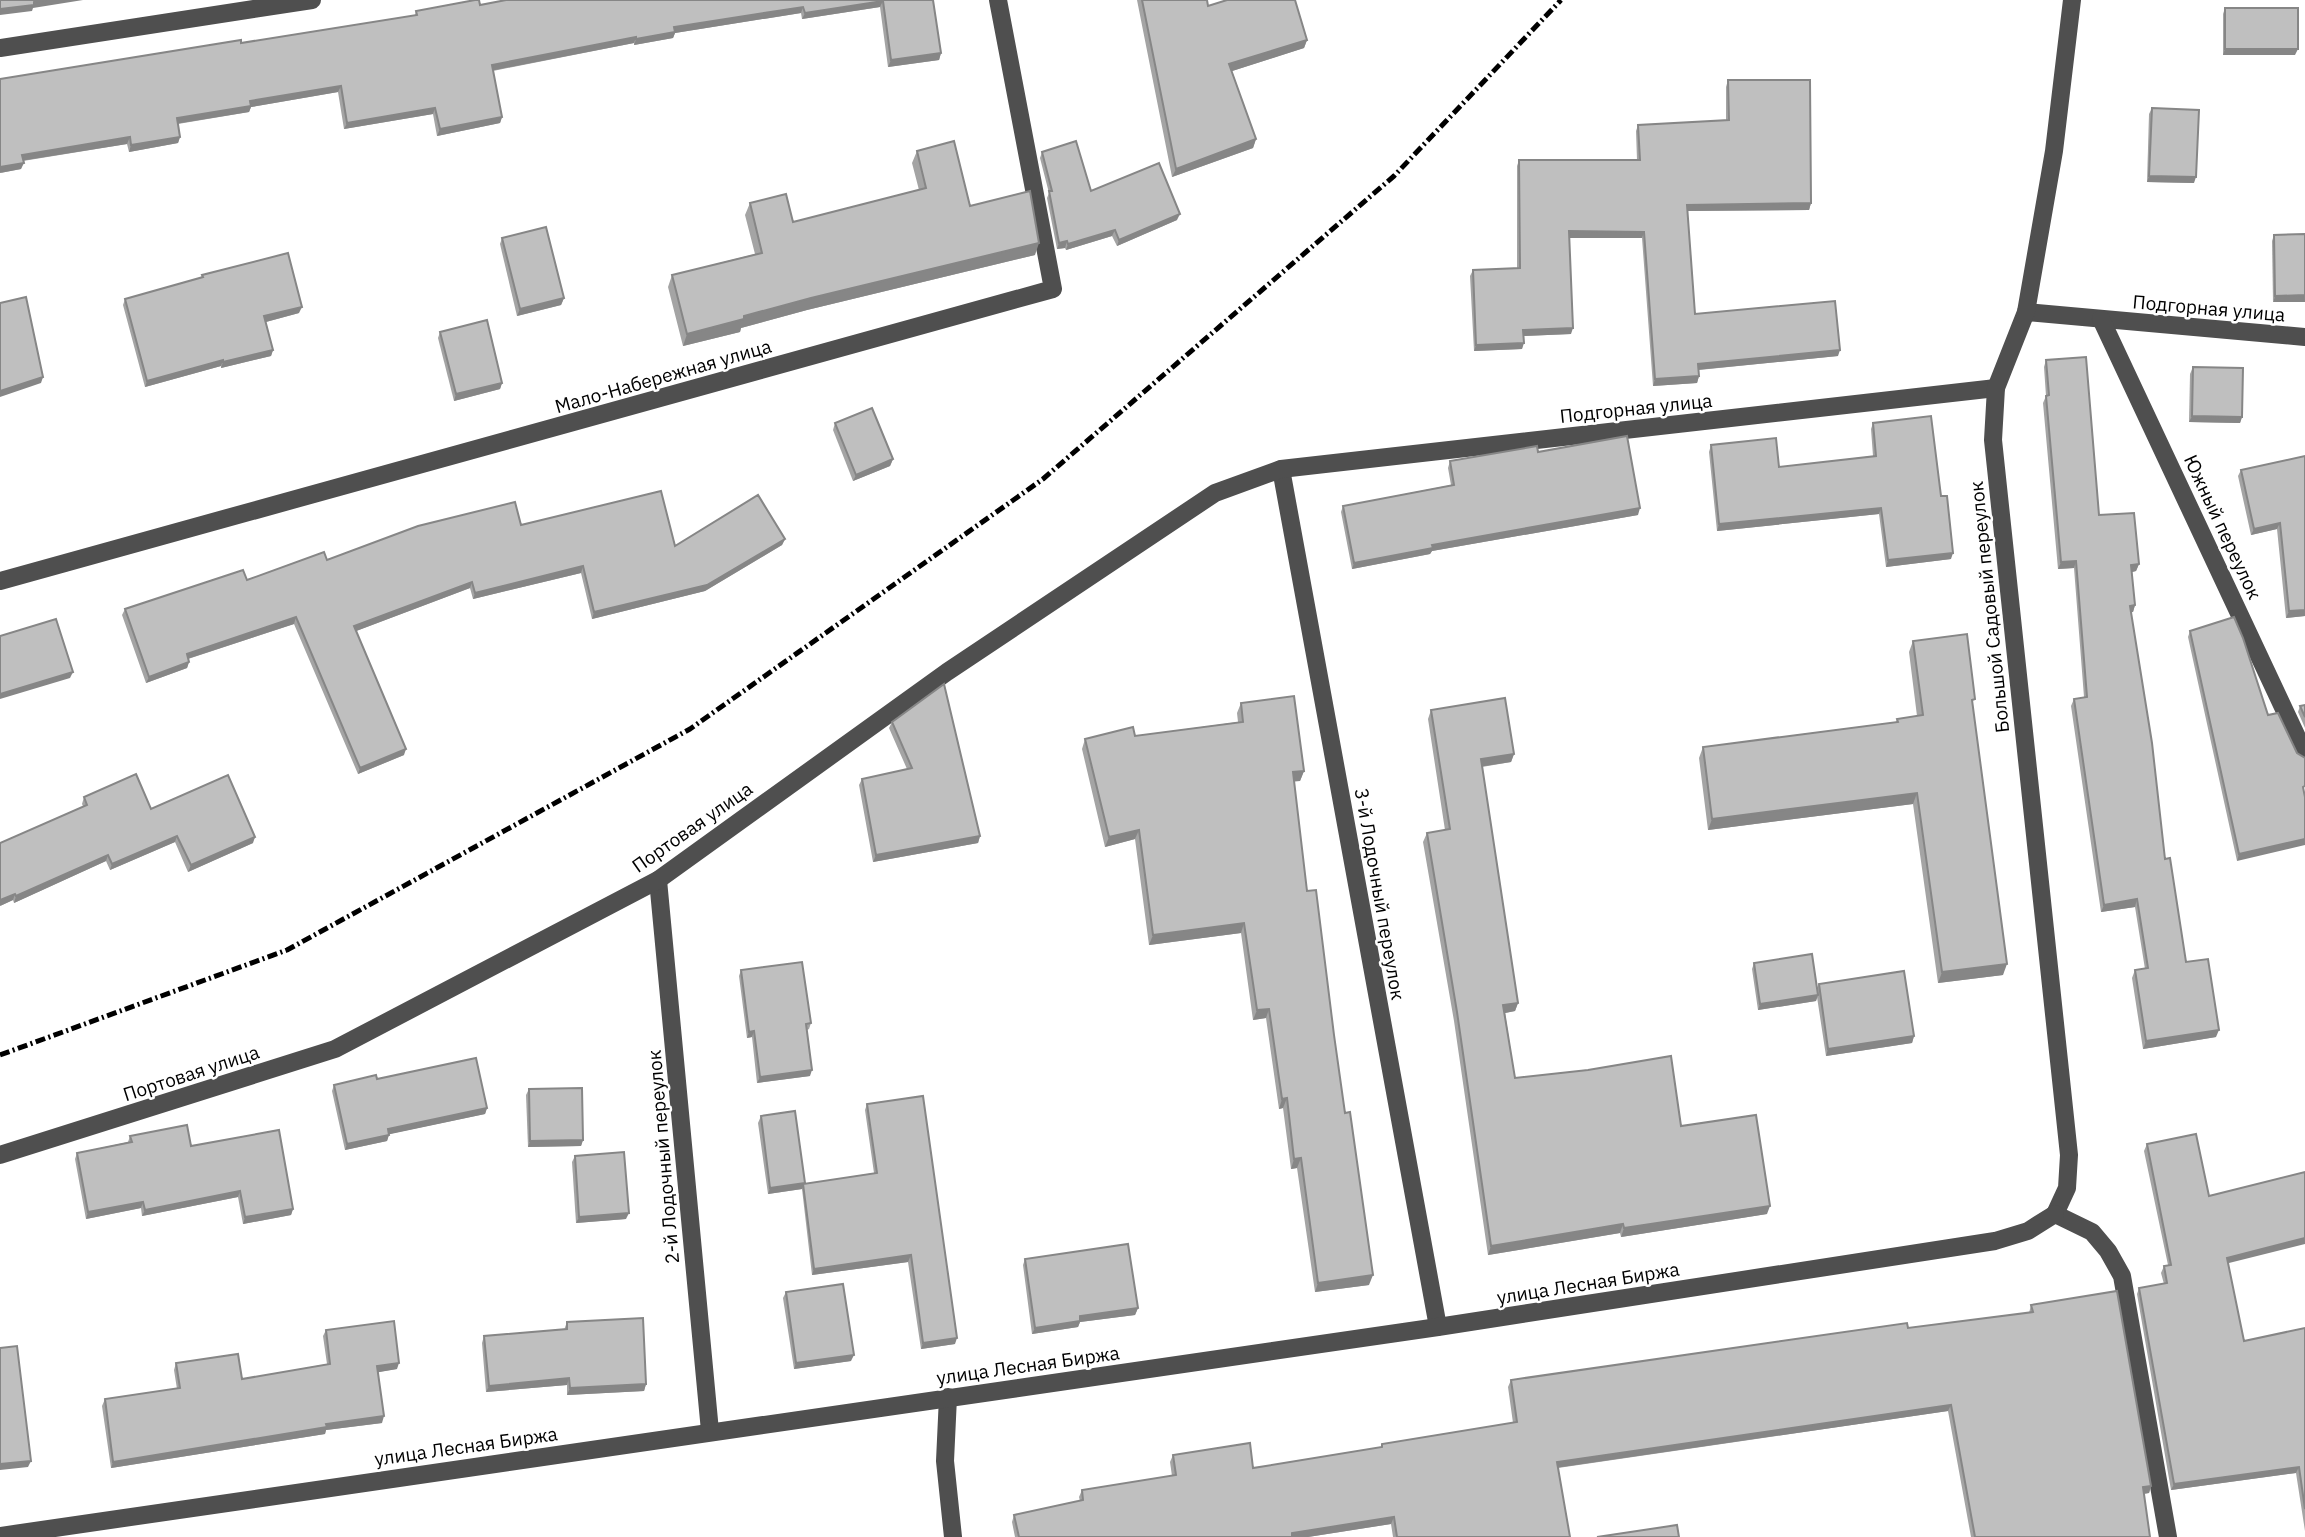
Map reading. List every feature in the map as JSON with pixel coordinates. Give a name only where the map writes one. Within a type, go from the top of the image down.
[{"type":"street","points":[[0,48],[313,0]]},
{"type":"street","name":"Мало-Набережная улица","points":[[0,581],[1053,289],[998,0]]},
{"type":"street","name":"Большой Садовый переулок","points":[[2055,1214],[2067,1188],[2069,1155],[1993,440],[1996,388],[2026,312],[2054,151],[2069,45],[2072,0]]},
{"type":"street","name":"Подгорная улица","points":[[2026,312],[2305,337]]},
{"type":"street","name":"Южный переулок","points":[[2101,319],[2305,754]]},
{"type":"street","name":"Подгорная улица","points":[[1281,469],[1996,388]]},
{"type":"street","name":"Портовая улица","points":[[0,1155],[335,1049],[658,880],[947,672],[1203,500],[1281,469]]},
{"type":"street","name":"3-й Лодочный переулок","points":[[1281,469],[1438,1327]]},
{"type":"street","name":"2-й Лодочный переулок","points":[[658,880],[710,1431]]},
{"type":"street","points":[[2055,1214],[2092,1232],[2108,1251],[2122,1276],[2168,1537]]},
{"type":"street","name":"улица Лесная Биржа","points":[[0,1536],[1438,1327],[1995,1241],[2028,1231],[2055,1214]]},
{"type":"street","points":[[948,1397],[945,1461],[953,1537]]},
{"type":"building","points":[[0,0],[46,0],[34,2],[34,5],[0,9]]},
{"type":"building","points":[[479,0],[480,5],[506,0],[933,0],[941,53],[891,60],[883,1],[805,13],[803,7],[674,27],[675,32],[492,65],[502,117],[440,129],[435,108],[347,123],[341,86],[250,101],[251,106],[177,118],[180,137],[131,145],[130,137],[22,155],[24,163],[0,167],[0,79],[417,15],[416,11]]},
{"type":"building","points":[[1142,0],[1207,0],[1208,6],[1227,0],[1295,0],[1307,40],[1229,64],[1256,139],[1176,169]]},
{"type":"building","points":[[2225,8],[2298,8],[2298,49],[2225,49]]},
{"type":"building","points":[[1728,80],[1810,80],[1811,203],[1687,205],[1695,314],[1835,301],[1840,350],[1698,364],[1699,376],[1655,379],[1644,232],[1569,231],[1573,328],[1523,330],[1524,343],[1476,345],[1473,270],[1520,268],[1519,160],[1640,160],[1638,125],[1729,120]]},
{"type":"building","points":[[2152,108],[2199,110],[2196,177],[2149,176]]},
{"type":"building","points":[[954,141],[970,206],[1030,191],[1039,243],[811,298],[687,334],[672,275],[762,253],[750,203],[786,194],[793,222],[926,188],[917,151]]},
{"type":"building","points":[[1076,141],[1091,191],[1159,163],[1180,214],[1119,240],[1115,230],[1068,244],[1067,241],[1059,243],[1049,191],[1052,191],[1042,152]]},
{"type":"building","points":[[546,227],[564,298],[520,309],[502,238]]},
{"type":"building","points":[[2305,234],[2305,295],[2275,296],[2274,235]]},
{"type":"building","points":[[288,253],[302,307],[264,316],[273,350],[223,360],[147,381],[125,299],[203,277],[202,275]]},
{"type":"building","points":[[26,297],[43,377],[0,391],[0,303]]},
{"type":"building","points":[[487,320],[502,383],[456,394],[440,332]]},
{"type":"building","points":[[2086,357],[2099,515],[2134,513],[2139,564],[2131,565],[2135,605],[2130,606],[2152,743],[2165,859],[2170,858],[2186,962],[2208,959],[2219,1030],[2146,1041],[2135,970],[2148,968],[2137,899],[2104,905],[2074,699],[2087,697],[2076,561],[2061,562],[2046,396],[2049,395],[2046,360]]},
{"type":"building","points":[[2193,367],[2243,368],[2242,417],[2192,416]]},
{"type":"building","points":[[872,408],[893,459],[856,475],[835,423]]},
{"type":"building","points":[[1931,416],[1941,496],[1947,496],[1953,553],[1888,560],[1881,508],[1719,524],[1711,445],[1776,438],[1779,467],[1876,456],[1873,423]]},
{"type":"building","points":[[1627,436],[1640,508],[1432,545],[1433,548],[1354,563],[1343,506],[1454,485],[1450,461],[1537,446],[1538,452]]},
{"type":"building","points":[[2305,456],[2305,610],[2289,611],[2280,523],[2254,529],[2241,470]]},
{"type":"building","points":[[661,491],[675,546],[758,495],[785,539],[707,585],[594,612],[583,566],[475,593],[472,582],[354,626],[406,749],[360,768],[296,617],[187,654],[189,662],[149,677],[125,609],[243,570],[247,580],[324,552],[327,560],[418,526],[515,502],[521,525]]},
{"type":"building","points":[[2234,617],[2268,715],[2278,713],[2297,753],[2305,758],[2305,839],[2239,854],[2190,631]]},
{"type":"building","points":[[56,619],[73,672],[0,694],[0,636]]},
{"type":"building","points":[[1967,634],[1975,699],[1972,700],[2007,964],[1942,972],[1917,793],[1712,819],[1703,747],[1898,722],[1897,719],[1923,715],[1913,641]]},
{"type":"building","points":[[944,684],[980,836],[876,855],[862,779],[912,768],[892,722]]},
{"type":"building","points":[[1294,696],[1304,771],[1293,772],[1307,891],[1316,890],[1345,1113],[1350,1112],[1373,1275],[1318,1283],[1301,1158],[1294,1159],[1287,1098],[1282,1099],[1269,1009],[1257,1010],[1244,923],[1153,935],[1139,830],[1109,837],[1085,739],[1133,727],[1135,736],[1243,722],[1241,703]]},
{"type":"building","points":[[1505,698],[1514,754],[1481,759],[1518,1003],[1503,1005],[1515,1078],[1588,1070],[1671,1056],[1681,1126],[1756,1115],[1770,1206],[1624,1228],[1623,1224],[1491,1246],[1457,1012],[1427,833],[1450,829],[1431,710]]},
{"type":"building","points":[[136,774],[151,809],[228,775],[255,837],[191,865],[177,836],[112,864],[108,855],[16,896],[15,894],[0,900],[0,843],[87,805],[84,797]]},
{"type":"building","points":[[1812,954],[1818,995],[1760,1004],[1754,963]]},
{"type":"building","points":[[802,962],[811,1023],[806,1024],[812,1070],[760,1077],[754,1031],[749,1032],[741,970]]},
{"type":"building","points":[[1904,971],[1914,1036],[1828,1049],[1819,984]]},
{"type":"building","points":[[476,1058],[487,1108],[388,1129],[389,1135],[347,1144],[334,1085],[376,1075],[377,1079]]},
{"type":"building","points":[[582,1088],[583,1140],[530,1141],[529,1089]]},
{"type":"building","points":[[923,1096],[957,1338],[923,1343],[911,1255],[814,1269],[803,1184],[877,1173],[867,1104]]},
{"type":"building","points":[[795,1111],[805,1183],[770,1188],[761,1116]]},
{"type":"building","points":[[187,1125],[191,1146],[279,1130],[293,1209],[245,1217],[240,1191],[145,1210],[143,1202],[88,1212],[77,1153],[132,1142],[130,1136]]},
{"type":"building","points":[[2196,1134],[2209,1196],[2305,1172],[2305,1238],[2227,1258],[2244,1341],[2305,1328],[2305,1509],[2299,1467],[2174,1484],[2139,1288],[2167,1283],[2164,1266],[2171,1265],[2147,1144]]},
{"type":"building","points":[[624,1152],[629,1213],[579,1217],[575,1156]]},
{"type":"building","points":[[1128,1244],[1138,1308],[1080,1316],[1080,1321],[1035,1328],[1025,1259]]},
{"type":"building","points":[[843,1284],[854,1355],[796,1363],[786,1292]]},
{"type":"building","points":[[2117,1291],[2151,1486],[2143,1487],[2150,1537],[1975,1537],[1951,1405],[1557,1462],[1570,1537],[1397,1537],[1394,1517],[1292,1533],[1292,1537],[1019,1537],[1014,1515],[1083,1500],[1082,1490],[1176,1475],[1173,1455],[1250,1443],[1253,1468],[1517,1422],[1511,1380],[1907,1323],[1908,1328],[2033,1312],[2031,1305]]},
{"type":"building","points":[[643,1318],[646,1384],[570,1388],[569,1378],[489,1386],[484,1336],[567,1329],[567,1322]]},
{"type":"building","points":[[394,1321],[399,1363],[377,1366],[384,1416],[113,1462],[105,1399],[180,1388],[176,1363],[238,1354],[242,1379],[330,1364],[326,1330]]},
{"type":"building","points":[[17,1346],[31,1461],[0,1464],[0,1348]]},
{"type":"building","points":[[1677,1525],[1679,1537],[1597,1537]]},
{"type":"railway","points":[[0,1055],[287,950],[690,729],[1043,479],[1394,176],[1561,0]]}]
